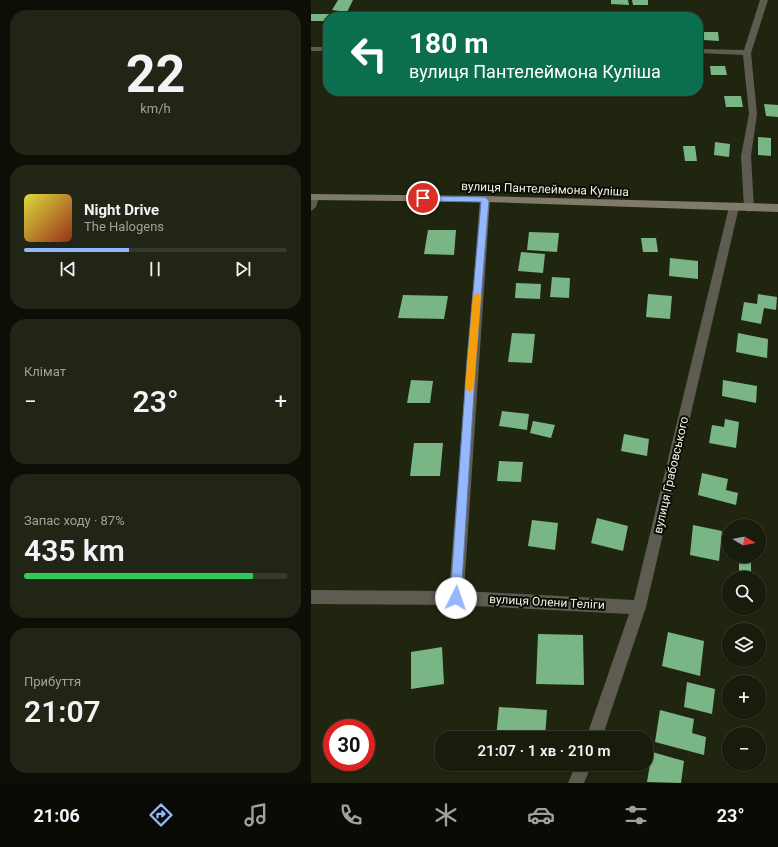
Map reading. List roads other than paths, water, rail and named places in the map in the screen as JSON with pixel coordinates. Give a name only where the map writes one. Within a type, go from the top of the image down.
[{"type":"street","points":[[749,208],[746,156],[753,114],[747,53],[755,32],[764,0]]},
{"type":"street","points":[[311,50],[323,50]]},
{"type":"street","points":[[703,51],[747,53]]},
{"type":"street","points":[[311,207],[312,197]]},
{"type":"street","name":"вулиця Пантелеймона Куліша","points":[[312,197],[778,208]]},
{"type":"street","points":[[456,598],[471,361],[485,200]]},
{"type":"street","name":"вулиця Грабовського","points":[[596,731],[639,607],[734,207]]},
{"type":"street","name":"вулиця Олени Теліги","points":[[311,597],[456,598],[557,601],[639,607]]},
{"type":"street","points":[[576,783],[581,771]]}]
